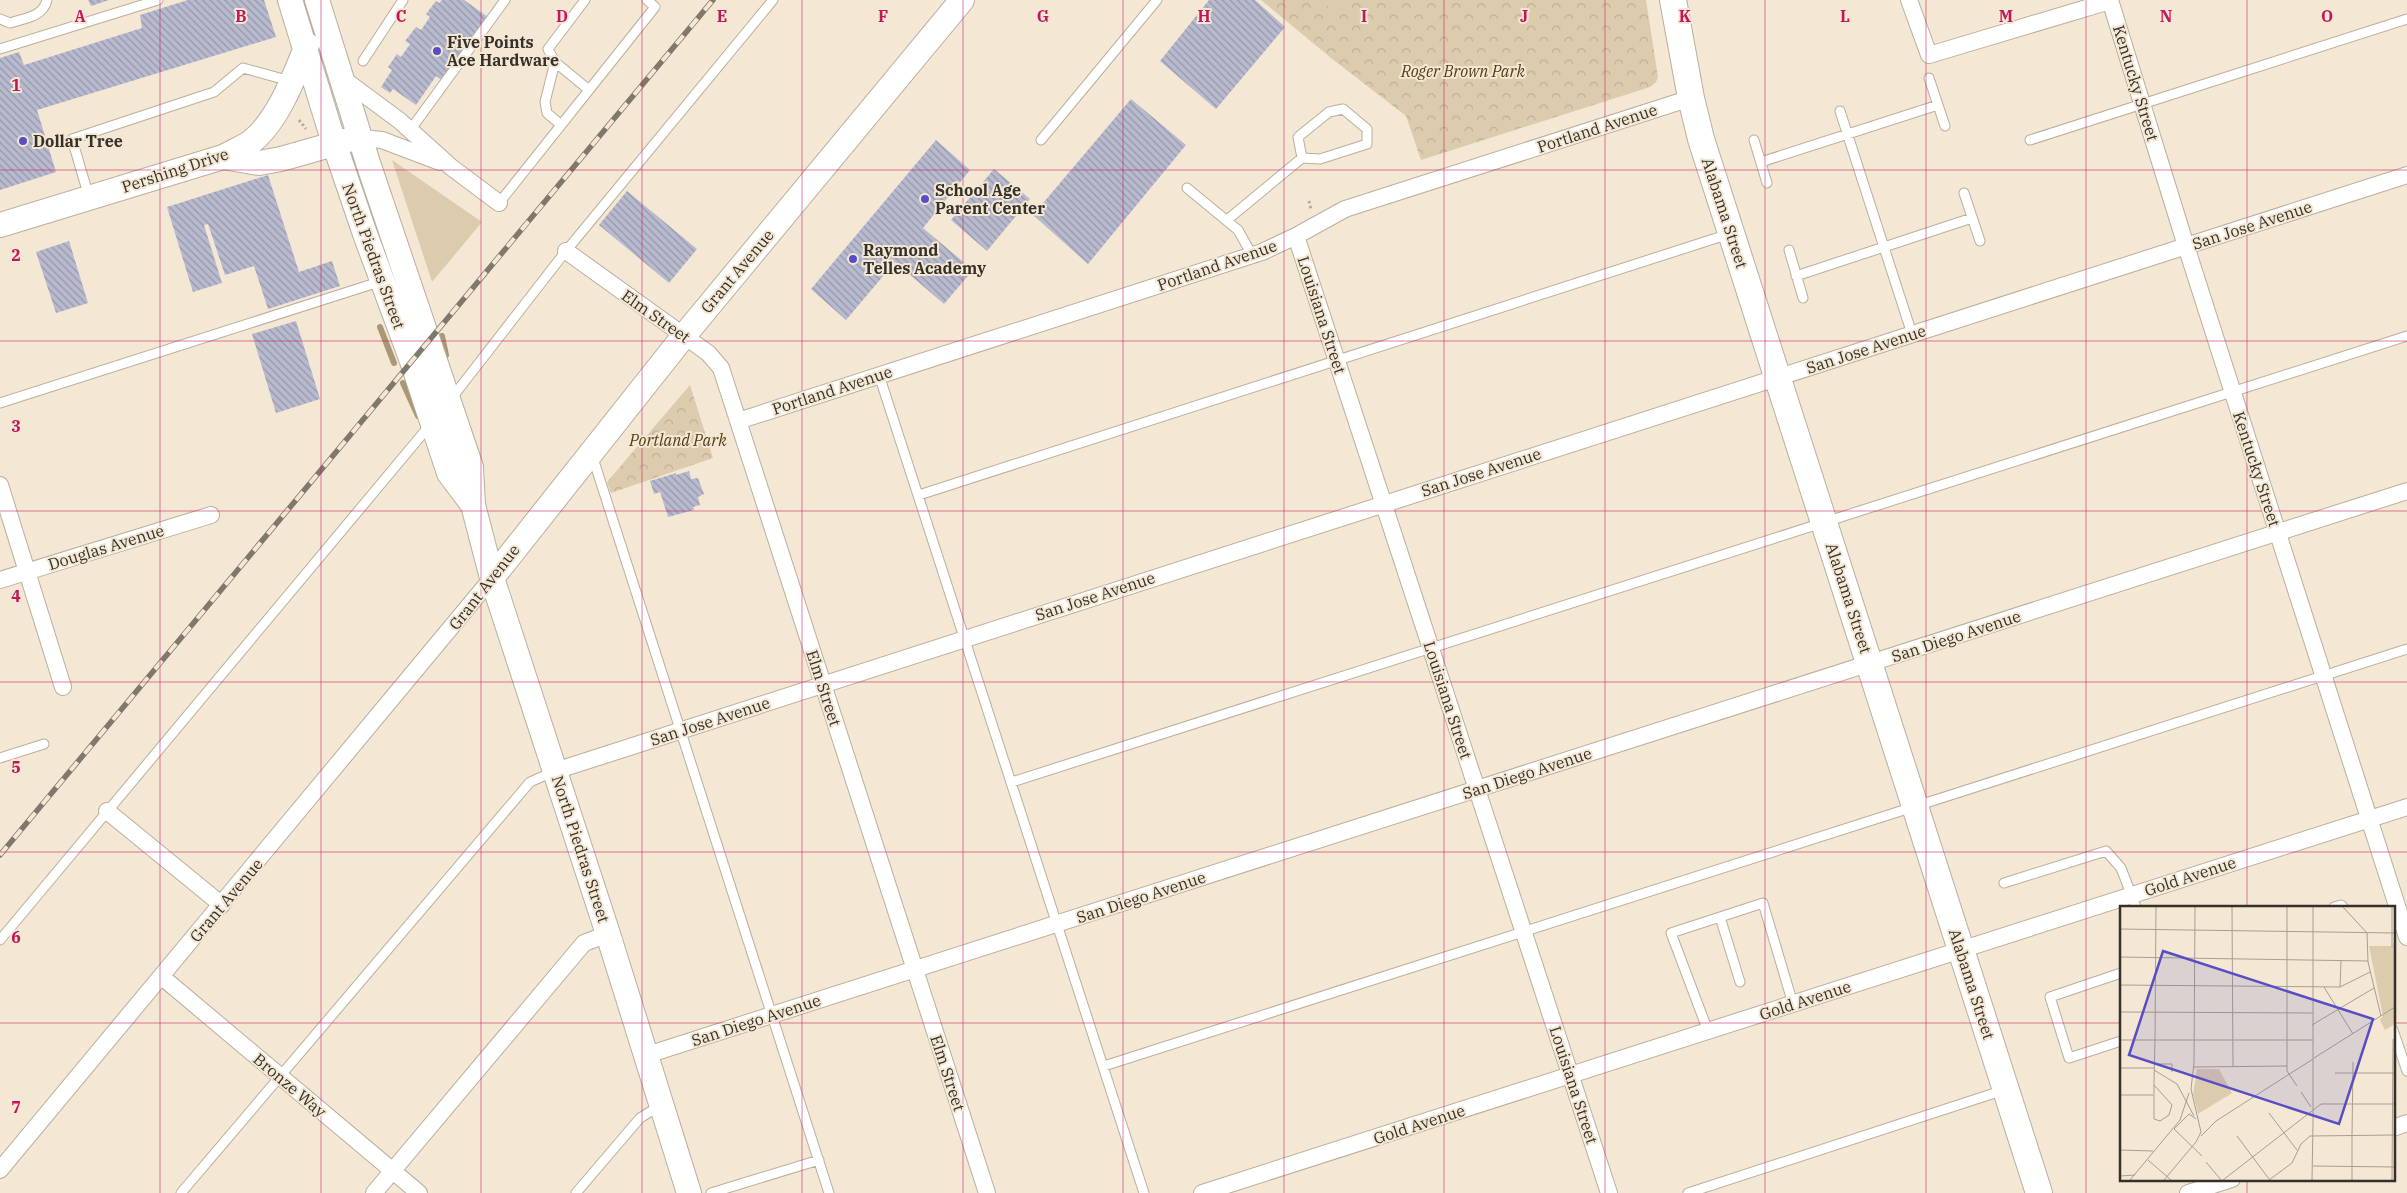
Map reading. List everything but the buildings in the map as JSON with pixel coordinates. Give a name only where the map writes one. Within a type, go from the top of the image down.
[{"type":"main road","name":"North Piedras Street","points":[[290,0],[334,143],[433,421],[449,473],[473,505]]},
{"type":"main road","name":"Alabama Street","points":[[1673,0],[1691,98],[1701,139],[2039,1193]]},
{"type":"main road","name":"Grant Avenue","points":[[492,578],[683,337],[959,1]]},
{"type":"main road","name":"North Piedras Street","points":[[322,4],[361,138],[471,467],[473,505],[492,578],[647,1055],[689,1193]]},
{"type":"main road","name":"Pershing Drive","points":[[0,225],[223,157],[251,142],[265,127],[286,95],[322,4]]},
{"type":"main road","points":[[223,157],[258,163],[281,159],[334,143],[361,138]]},
{"type":"street","points":[[1909,0],[1930,55],[2110,0]]},
{"type":"street","name":"Kentucky Street","points":[[2110,0],[2186,246],[2407,937]]},
{"type":"street","points":[[342,78],[411,129],[451,167],[499,202]]},
{"type":"street","name":"Portland Avenue","points":[[738,421],[1252,255],[1296,236],[1345,209],[1691,98]]},
{"type":"street","points":[[361,138],[397,144],[451,167]]},
{"type":"street","name":"San Jose Avenue","points":[[555,771],[2407,175]]},
{"type":"street","name":"Louisiana Street","points":[[1296,236],[1609,1193]]},
{"type":"street","name":"Elm Street","points":[[566,251],[683,337],[715,358],[721,368],[987,1193]]},
{"type":"street","points":[[0,485],[63,686]]},
{"type":"street","name":"San Diego Avenue","points":[[647,1055],[2407,491]]},
{"type":"street","name":"Douglas Avenue","points":[[0,580],[211,515]]},
{"type":"street","name":"Grant Avenue","points":[[0,1170],[492,578]]},
{"type":"street","name":"Gold Avenue","points":[[1202,1193],[1961,949],[2134,901],[2407,807]]},
{"type":"street","points":[[107,810],[222,905]]},
{"type":"street","points":[[374,1193],[584,943],[608,934]]},
{"type":"street","name":"Bronze Way","points":[[162,977],[419,1193]]},
{"type":"street","points":[[2394,1128],[2407,1123]]},
{"type":"street","points":[[2188,1193],[2229,1180]]},
{"type":"lane","points":[[0,19],[10,23],[40,13],[45,7],[47,0]]},
{"type":"lane","points":[[0,49],[158,0]]},
{"type":"lane","points":[[363,62],[403,0]]},
{"type":"lane","points":[[411,129],[505,0]]},
{"type":"lane","points":[[585,0],[548,49],[555,62],[589,90]]},
{"type":"lane","points":[[499,202],[655,7],[647,0]]},
{"type":"lane","points":[[450,401],[566,251],[773,0]]},
{"type":"lane","points":[[1041,140],[1157,0]]},
{"type":"lane","points":[[2030,140],[2407,19]]},
{"type":"lane","points":[[555,62],[545,102],[547,113],[561,125]]},
{"type":"lane","points":[[89,198],[72,139],[214,92],[242,68],[292,82]]},
{"type":"lane","points":[[1929,78],[1945,126]]},
{"type":"lane","points":[[1761,162],[1938,105]]},
{"type":"lane","points":[[1226,220],[1302,158],[1320,159],[1367,144],[1367,129],[1343,109],[1329,112],[1298,137],[1302,158]]},
{"type":"lane","points":[[1840,111],[1912,334]]},
{"type":"lane","points":[[1754,140],[1767,183]]},
{"type":"lane","points":[[1187,188],[1238,230],[1252,255]]},
{"type":"lane","points":[[1964,193],[1980,241]]},
{"type":"lane","points":[[1796,276],[1972,218]]},
{"type":"lane","points":[[918,495],[1732,233]]},
{"type":"lane","points":[[1789,250],[1803,298]]},
{"type":"lane","points":[[0,403],[382,280]]},
{"type":"lane","points":[[1012,782],[2407,336]]},
{"type":"lane","points":[[879,375],[1144,1193]]},
{"type":"lane","points":[[0,940],[433,421]]},
{"type":"lane","points":[[591,453],[829,1193]]},
{"type":"lane","points":[[1104,1066],[2407,650]]},
{"type":"lane","points":[[0,758],[44,744]]},
{"type":"lane","points":[[181,1193],[530,782],[555,771]]},
{"type":"lane","points":[[2004,883],[2106,851],[2121,868],[2134,901]]},
{"type":"lane","points":[[1708,1031],[1671,933],[1763,903],[1793,1004]]},
{"type":"lane","points":[[1720,917],[1740,982]]},
{"type":"lane","points":[[2120,972],[2050,997],[2069,1058],[2120,1041]]},
{"type":"lane","points":[[2394,1033],[2407,1071]]},
{"type":"lane","points":[[1688,1193],[2006,1090]]},
{"type":"lane","points":[[576,1193],[640,1118],[661,1105]]},
{"type":"lane","points":[[711,1193],[819,1160]]},
{"type":"green space","name":"Roger Brown Park","points":[[1261,0],[1646,0],[1658,77],[1656,82],[1650,87],[1421,160],[1406,116],[1331,58]]},
{"type":"green space","points":[[1321,0],[1352,0],[1339,15]]},
{"type":"green space","points":[[392,160],[482,222],[432,282]]},
{"type":"green space","name":"Portland Park","points":[[690,385],[713,458],[611,493],[607,482]]},
{"type":"waterway","points":[[380,327],[394,363]]},
{"type":"waterway","points":[[442,336],[446,355]]},
{"type":"waterway","points":[[403,383],[418,416]]},
{"type":"railway","points":[[0,855],[713,0]]},
{"type":"place","name":"Five Points Ace Hardware","points":[[437,51]]},
{"type":"place","name":"Dollar Tree","points":[[23,141]]},
{"type":"place","name":"School Age Parent Center","points":[[925,199]]},
{"type":"place","name":"Raymond Telles Academy","points":[[853,259]]}]
